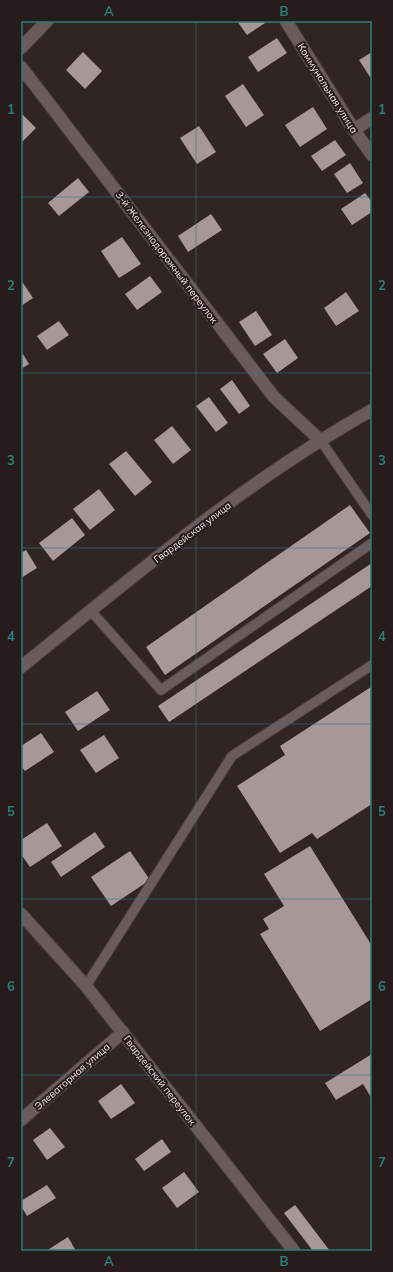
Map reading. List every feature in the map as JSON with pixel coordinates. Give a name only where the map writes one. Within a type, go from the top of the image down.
[{"type":"street","points":[[21,48],[47,21]]},
{"type":"street","name":"Коммунальная улица","points":[[286,21],[354,130],[372,155]]},
{"type":"street","name":"3-й Железнодорожный переулок","points":[[21,67],[274,396],[321,441]]},
{"type":"street","points":[[354,130],[372,118]]},
{"type":"street","name":"Гвардейская улица","points":[[21,667],[274,470],[372,410]]},
{"type":"street","name":"Гвардейский переулок","points":[[21,914],[86,986],[294,1251]]},
{"type":"street","name":"Элеваторная улица","points":[[21,1120],[122,1032]]},
{"type":"lane","points":[[321,441],[372,515]]},
{"type":"lane","points":[[91,611],[161,690],[372,543]]},
{"type":"lane","points":[[86,986],[232,756],[372,665]]},
{"type":"building","points":[[237,21],[268,21],[247,35]]},
{"type":"building","points":[[277,38],[287,53],[258,72],[248,57]]},
{"type":"building","points":[[83,52],[102,71],[85,89],[66,70]]},
{"type":"building","points":[[372,52],[372,80],[359,60]]},
{"type":"building","points":[[243,84],[264,115],[246,127],[225,96]]},
{"type":"building","points":[[313,107],[327,129],[300,147],[285,125]]},
{"type":"building","points":[[21,113],[36,128],[21,143]]},
{"type":"building","points":[[199,126],[216,152],[197,164],[180,138]]},
{"type":"building","points":[[335,140],[346,155],[322,171],[311,156]]},
{"type":"building","points":[[350,163],[363,183],[347,193],[334,174]]},
{"type":"building","points":[[78,178],[89,192],[59,216],[48,203]]},
{"type":"building","points":[[365,193],[372,202],[372,212],[352,225],[341,209]]},
{"type":"building","points":[[211,214],[222,230],[188,252],[178,236]]},
{"type":"building","points":[[122,237],[141,264],[119,278],[101,251]]},
{"type":"building","points":[[150,276],[162,292],[137,310],[125,294]]},
{"type":"building","points":[[21,280],[33,298],[21,306]]},
{"type":"building","points":[[346,292],[359,311],[336,326],[324,308]]},
{"type":"building","points":[[256,311],[272,335],[255,346],[239,322]]},
{"type":"building","points":[[59,321],[69,335],[47,350],[37,336]]},
{"type":"building","points":[[285,339],[298,358],[277,373],[263,354]]},
{"type":"building","points":[[21,351],[29,364],[21,369]]},
{"type":"building","points":[[232,380],[250,406],[239,414],[220,389]]},
{"type":"building","points":[[209,397],[228,423],[216,432],[196,406]]},
{"type":"building","points":[[172,426],[191,450],[173,464],[154,440]]},
{"type":"building","points":[[126,451],[152,482],[135,496],[109,464]]},
{"type":"building","points":[[99,489],[115,510],[90,530],[73,509]]},
{"type":"building","points":[[350,505],[370,533],[165,675],[146,647]]},
{"type":"building","points":[[72,518],[85,535],[53,561],[39,543]]},
{"type":"building","points":[[26,550],[37,568],[21,578],[21,553]]},
{"type":"building","points":[[372,563],[372,586],[169,722],[158,706]]},
{"type":"building","points":[[371,687],[372,804],[317,839],[312,833],[280,853],[237,786],[285,755],[280,746]]},
{"type":"building","points":[[97,691],[110,710],[78,731],[65,712]]},
{"type":"building","points":[[41,733],[54,752],[25,771],[21,766],[21,746]]},
{"type":"building","points":[[104,735],[119,758],[96,773],[80,750]]},
{"type":"building","points":[[47,823],[62,846],[30,867],[21,854],[21,840]]},
{"type":"building","points":[[95,832],[105,847],[61,877],[51,862]]},
{"type":"building","points":[[310,846],[372,946],[372,999],[320,1031],[260,934],[269,929],[263,919],[284,906],[264,874]]},
{"type":"building","points":[[130,851],[150,880],[111,906],[91,877]]},
{"type":"building","points":[[372,1054],[372,1099],[363,1084],[336,1100],[325,1083]]},
{"type":"building","points":[[121,1084],[135,1103],[111,1119],[98,1101]]},
{"type":"building","points":[[50,1128],[65,1147],[47,1160],[33,1140]]},
{"type":"building","points":[[162,1139],[171,1152],[144,1171],[135,1159]]},
{"type":"building","points":[[184,1172],[199,1192],[177,1208],[162,1188]]},
{"type":"building","points":[[47,1185],[56,1198],[27,1216],[21,1206],[21,1201]]},
{"type":"building","points":[[295,1205],[330,1251],[313,1251],[284,1213]]},
{"type":"building","points":[[68,1237],[76,1251],[46,1251]]}]
